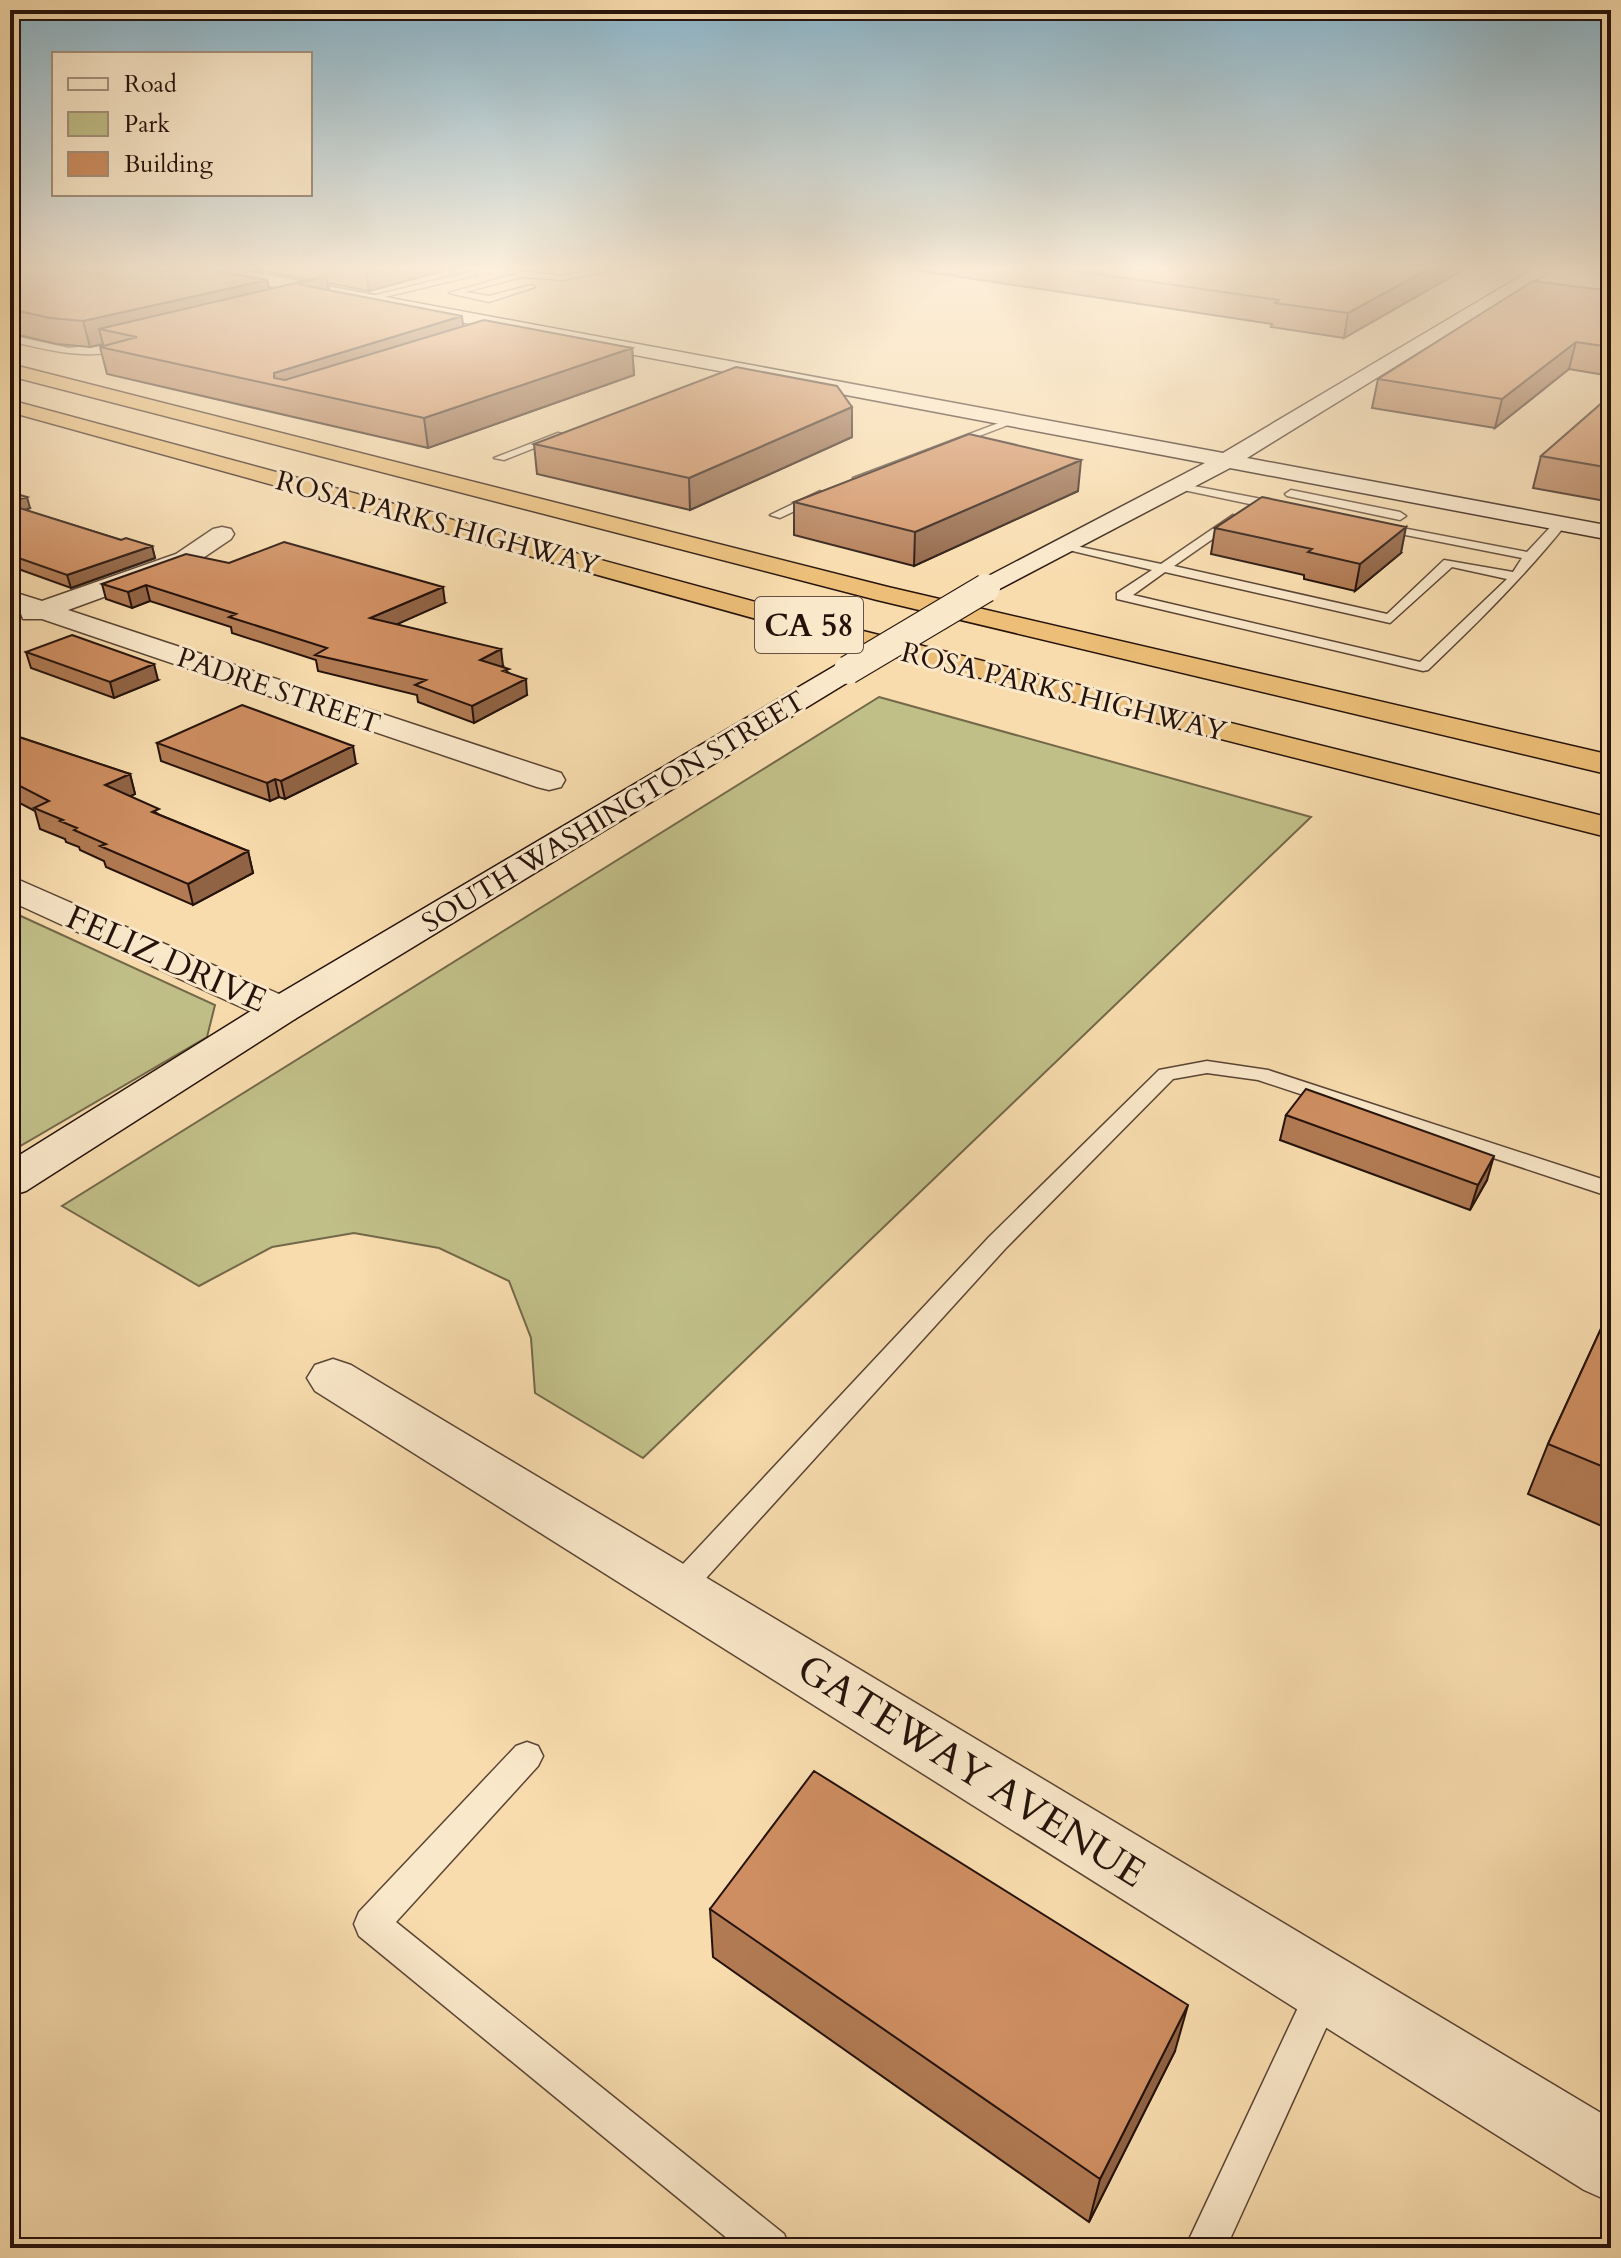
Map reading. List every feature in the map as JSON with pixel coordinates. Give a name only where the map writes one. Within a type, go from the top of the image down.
[{"type":"highway","name":"ROSA PARKS HIGHWAY","points":[[24,371],[931,605],[1611,765]]},
{"type":"highway","name":"ROSA PARKS HIGHWAY","points":[[10,406],[853,637],[1611,828]]},
{"type":"street","points":[[756,371],[1611,533]]},
{"type":"street","name":"SOUTH WASHINGTON STREET","points":[[10,1181],[281,1010],[986,588],[1228,460],[1375,371]]},
{"type":"street","points":[[10,621],[185,559],[222,534]]},
{"type":"street","name":"PADRE STREET","points":[[10,599],[549,780]]},
{"type":"street","name":"FELIZ DRIVE","points":[[10,887],[281,1010]]},
{"type":"street","name":"GATEWAY AVENUE","points":[[333,1378],[1611,2163]]},
{"type":"lane","points":[[709,379],[729,371]]},
{"type":"lane","points":[[846,484],[887,465],[1016,420]]},
{"type":"lane","points":[[500,458],[569,432]]},
{"type":"lane","points":[[1290,501],[1315,476]]},
{"type":"lane","points":[[1178,486],[1463,528]]},
{"type":"lane","points":[[776,515],[832,490]]},
{"type":"lane","points":[[1290,501],[1530,556]]},
{"type":"lane","points":[[1233,519],[1122,596],[1423,667],[1516,577],[1530,556],[1561,523]]},
{"type":"lane","points":[[1526,541],[1542,544]]},
{"type":"lane","points":[[1062,547],[1390,619],[1449,563],[1516,577]]},
{"type":"lane","points":[[678,1589],[997,1243],[1166,1074],[1207,1067],[1261,1074],[1611,1190]]},
{"type":"lane","points":[[527,1756],[371,1924],[770,2248]]},
{"type":"lane","points":[[1205,2248],[1326,1988]]},
{"type":"green space","points":[[879,697],[1311,817],[643,1458],[535,1393],[531,1338],[509,1281],[439,1248],[354,1233],[272,1247],[199,1286],[62,1206]]},
{"type":"green space","points":[[10,911],[215,1005],[207,1037],[10,1152]]},
{"type":"building","points":[[211,371],[279,371],[274,373],[274,378],[285,380],[314,371],[563,371],[424,418]]},
{"type":"building","points":[[725,371],[759,371],[837,386],[852,407],[689,478],[534,444]]},
{"type":"building","points":[[1390,371],[1538,371],[1502,399],[1378,379]]},
{"type":"building","points":[[1611,395],[1611,468],[1541,456]]},
{"type":"building","points":[[969,434],[1081,460],[915,532],[794,502]]},
{"type":"building","points":[[10,492],[27,497],[10,502]]},
{"type":"building","points":[[1262,497],[1406,527],[1360,564],[1308,552],[1312,549],[1215,528]]},
{"type":"building","points":[[10,505],[121,540],[126,538],[152,546],[67,575],[10,555]]},
{"type":"building","points":[[284,542],[443,587],[370,618],[501,649],[480,660],[509,669],[503,671],[526,679],[472,706],[415,685],[426,680],[315,655],[327,648],[229,617],[236,614],[146,585],[128,592],[102,584],[186,554],[229,563]]},
{"type":"building","points":[[72,635],[154,664],[110,682],[26,652]]},
{"type":"building","points":[[242,705],[353,746],[281,781],[275,779],[267,783],[157,743]]},
{"type":"building","points":[[10,734],[130,774],[105,785],[159,809],[152,812],[248,851],[188,884],[100,846],[106,844],[34,808],[49,801],[10,781],[10,770],[14,768],[10,766]]},
{"type":"building","points":[[1306,1089],[1494,1156],[1478,1185],[1286,1115]]},
{"type":"building","points":[[1611,1307],[1611,1470],[1548,1444]]},
{"type":"building","points":[[814,1771],[1188,2005],[1100,2179],[710,1909]]}]
